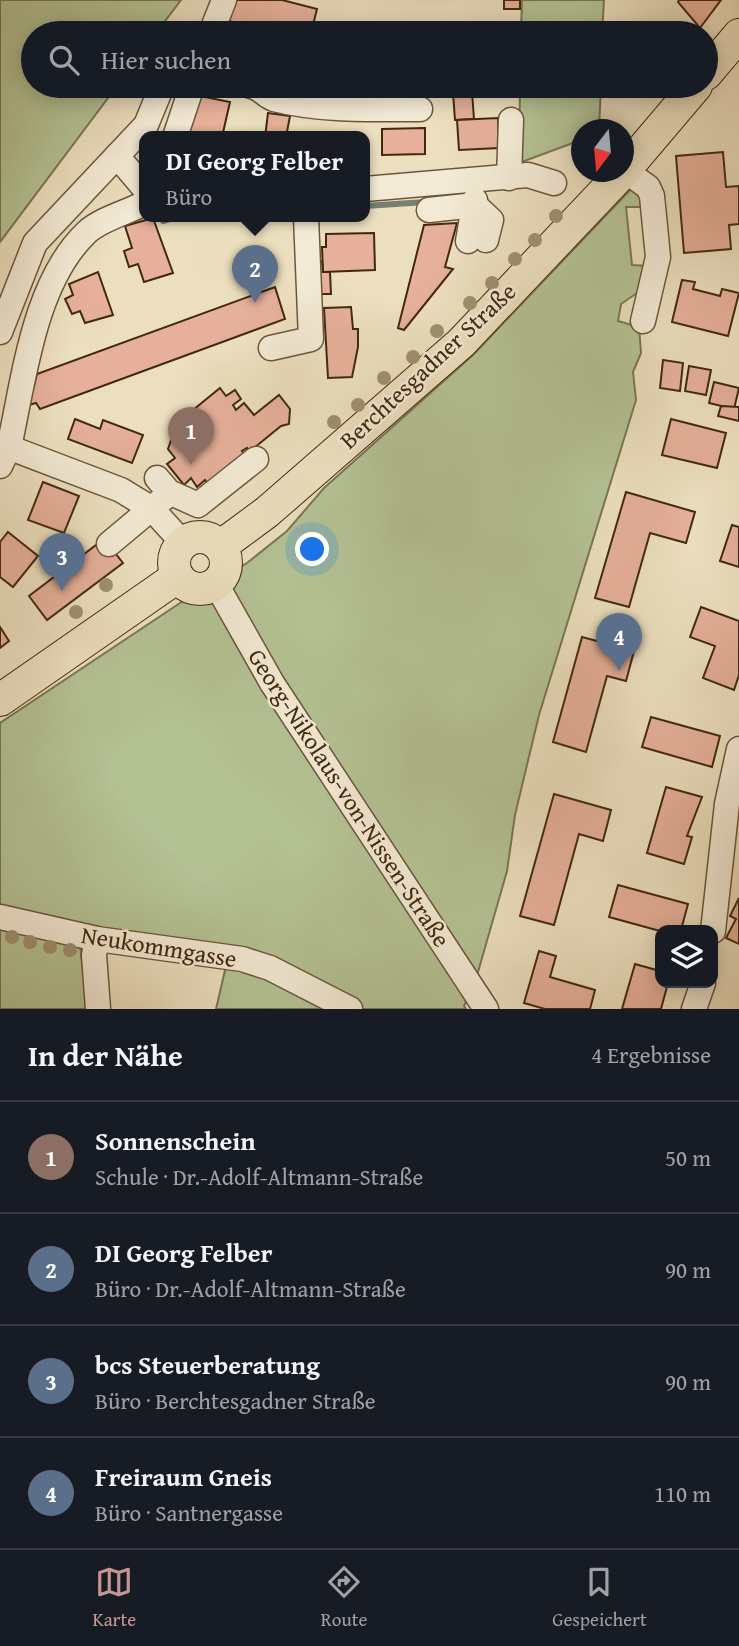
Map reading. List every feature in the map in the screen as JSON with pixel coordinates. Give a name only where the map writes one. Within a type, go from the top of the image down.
[{"type":"main road","name":"Berchtesgadner Straße","points":[[718,57],[739,35]]},
{"type":"main road","name":"Berchtesgadner Straße","points":[[634,158],[683,98]]},
{"type":"main road","name":"Berchtesgadner Straße","points":[[221,546],[267,512],[461,343],[613,182]]},
{"type":"main road","points":[[198,537],[206,537],[221,546],[227,562],[226,570],[216,584],[208,588],[191,588],[177,577],[174,559],[183,544],[198,537]]},
{"type":"main road","points":[[0,700],[177,577]]},
{"type":"street","points":[[215,21],[223,0]]},
{"type":"street","points":[[140,131],[146,125],[157,98]]},
{"type":"street","points":[[177,131],[188,98]]},
{"type":"street","points":[[270,98],[306,105],[420,109]]},
{"type":"street","points":[[509,178],[511,120]]},
{"type":"street","points":[[0,332],[35,243],[139,132]]},
{"type":"street","points":[[117,156],[139,182]]},
{"type":"street","points":[[429,210],[475,194],[509,178],[528,175],[554,183]]},
{"type":"street","points":[[634,178],[648,187],[652,196],[658,257],[643,321]]},
{"type":"street","points":[[370,188],[475,194]]},
{"type":"street","points":[[475,194],[477,240]]},
{"type":"street","points":[[139,206],[88,231],[59,267],[44,302],[3,453],[121,490],[159,493],[198,505],[256,459]]},
{"type":"street","points":[[62,215],[79,243]]},
{"type":"street","points":[[271,348],[311,339],[306,222]]},
{"type":"street","points":[[159,493],[183,544]]},
{"type":"street","points":[[109,544],[159,493]]},
{"type":"street","name":"Georg-Nikolaus-von-Nissen-Straße","points":[[216,584],[272,683],[486,1009]]},
{"type":"street","points":[[714,925],[727,804],[739,749]]},
{"type":"street","name":"Neukommgasse","points":[[0,916],[97,939],[242,959],[270,968],[350,1009]]},
{"type":"street","points":[[97,939],[94,955],[98,1009]]},
{"type":"street","points":[[694,1009],[701,988]]},
{"type":"green space","points":[[0,0],[181,0],[165,21],[21,21],[21,98],[108,98],[0,242]]},
{"type":"green space","points":[[522,0],[604,0],[603,21],[521,21]]},
{"type":"green space","points":[[520,98],[600,98],[599,119],[571,119],[571,144],[519,163]]},
{"type":"green space","points":[[632,188],[645,203],[640,207],[626,207],[632,265],[647,266],[640,291],[621,304],[618,321],[639,327],[641,353],[633,372],[636,400],[539,715],[515,815],[507,871],[476,979],[464,1006],[466,1009],[216,1009],[230,949],[78,926],[87,1009],[0,1009],[0,723],[183,601],[247,563],[287,531],[324,488],[473,355]]},
{"type":"building","points":[[230,0],[282,0],[317,9],[314,21],[225,20]]},
{"type":"building","points":[[504,0],[520,0],[520,9],[504,9]]},
{"type":"building","points":[[721,0],[705,21],[694,21],[678,2]]},
{"type":"building","points":[[194,98],[230,102],[223,131],[186,131]]},
{"type":"building","points":[[333,98],[374,98],[374,100]]},
{"type":"building","points":[[425,98],[425,100],[385,99]]},
{"type":"building","points":[[453,98],[472,98],[474,119],[455,120]]},
{"type":"building","points":[[268,113],[290,116],[287,131],[266,131]]},
{"type":"building","points":[[498,118],[499,148],[459,150],[457,120]]},
{"type":"building","points":[[425,128],[425,154],[382,155],[382,129]]},
{"type":"building","points":[[723,152],[726,187],[739,186],[739,224],[729,225],[731,249],[684,253],[676,156]]},
{"type":"building","points":[[154,222],[173,273],[144,282],[138,264],[129,267],[124,251],[132,248],[125,226]]},
{"type":"building","points":[[457,223],[445,267],[453,269],[404,330],[398,328],[424,225]]},
{"type":"building","points":[[374,233],[375,270],[323,272],[322,247],[326,247],[326,234]]},
{"type":"building","points":[[309,261],[322,261],[323,272],[330,272],[331,294],[311,294]]},
{"type":"building","points":[[98,272],[113,315],[85,323],[80,311],[72,314],[65,299],[73,295],[69,284]]},
{"type":"building","points":[[682,280],[695,282],[693,289],[720,296],[722,289],[739,293],[728,336],[672,322]]},
{"type":"building","points":[[275,287],[285,319],[40,409],[36,403],[29,405],[37,374]]},
{"type":"building","points":[[351,307],[353,329],[358,329],[358,347],[352,377],[328,378],[324,308]]},
{"type":"building","points":[[663,360],[683,363],[680,391],[660,388]]},
{"type":"building","points":[[689,366],[711,370],[706,395],[685,391]]},
{"type":"building","points":[[714,382],[739,388],[734,409],[709,403]]},
{"type":"building","points":[[220,388],[226,396],[235,390],[241,399],[233,405],[236,410],[244,403],[254,415],[279,395],[290,409],[289,424],[281,426],[249,452],[247,448],[242,451],[245,455],[208,484],[205,480],[197,487],[191,478],[184,485],[167,464],[175,458],[168,449],[177,423]]},
{"type":"building","points":[[721,406],[739,407],[739,421],[718,416]]},
{"type":"building","points":[[75,419],[100,429],[103,420],[143,435],[132,463],[68,439]]},
{"type":"building","points":[[671,419],[726,433],[717,468],[662,455]]},
{"type":"building","points":[[43,482],[79,496],[64,533],[28,520]]},
{"type":"building","points":[[626,492],[695,512],[686,543],[650,533],[629,607],[595,598]]},
{"type":"building","points":[[732,525],[739,527],[739,567],[720,561]]},
{"type":"building","points":[[8,532],[38,556],[13,587],[0,577],[0,542]]},
{"type":"building","points":[[104,539],[123,563],[47,620],[29,596]]},
{"type":"building","points":[[701,607],[739,621],[739,675],[734,690],[703,678],[715,646],[690,637]]},
{"type":"building","points":[[0,627],[9,641],[0,648]]},
{"type":"building","points":[[582,637],[634,651],[626,681],[607,676],[586,752],[553,742]]},
{"type":"building","points":[[651,717],[720,736],[712,767],[642,747]]},
{"type":"building","points":[[666,787],[702,797],[687,836],[692,837],[684,864],[647,853]]},
{"type":"building","points":[[554,794],[611,810],[603,841],[579,834],[554,925],[520,916]]},
{"type":"building","points":[[618,885],[688,904],[682,925],[655,925],[655,930],[609,917]]},
{"type":"building","points":[[739,898],[739,944],[726,938],[736,919],[730,916]]},
{"type":"building","points":[[539,951],[556,956],[550,977],[595,990],[590,1009],[545,1009],[524,1003]]},
{"type":"building","points":[[635,964],[655,970],[655,988],[667,988],[661,1009],[622,1009]]},
{"type":"waterway","points":[[370,206],[426,202]]},
{"type":"place","name":"DI Georg Felber","points":[[255,303]]},
{"type":"place","name":"Sonnenschein","points":[[191,465]]},
{"type":"place","name":"bcs Steuerberatung","points":[[62,591]]},
{"type":"place","name":"Freiraum Gneis","points":[[619,671]]}]
